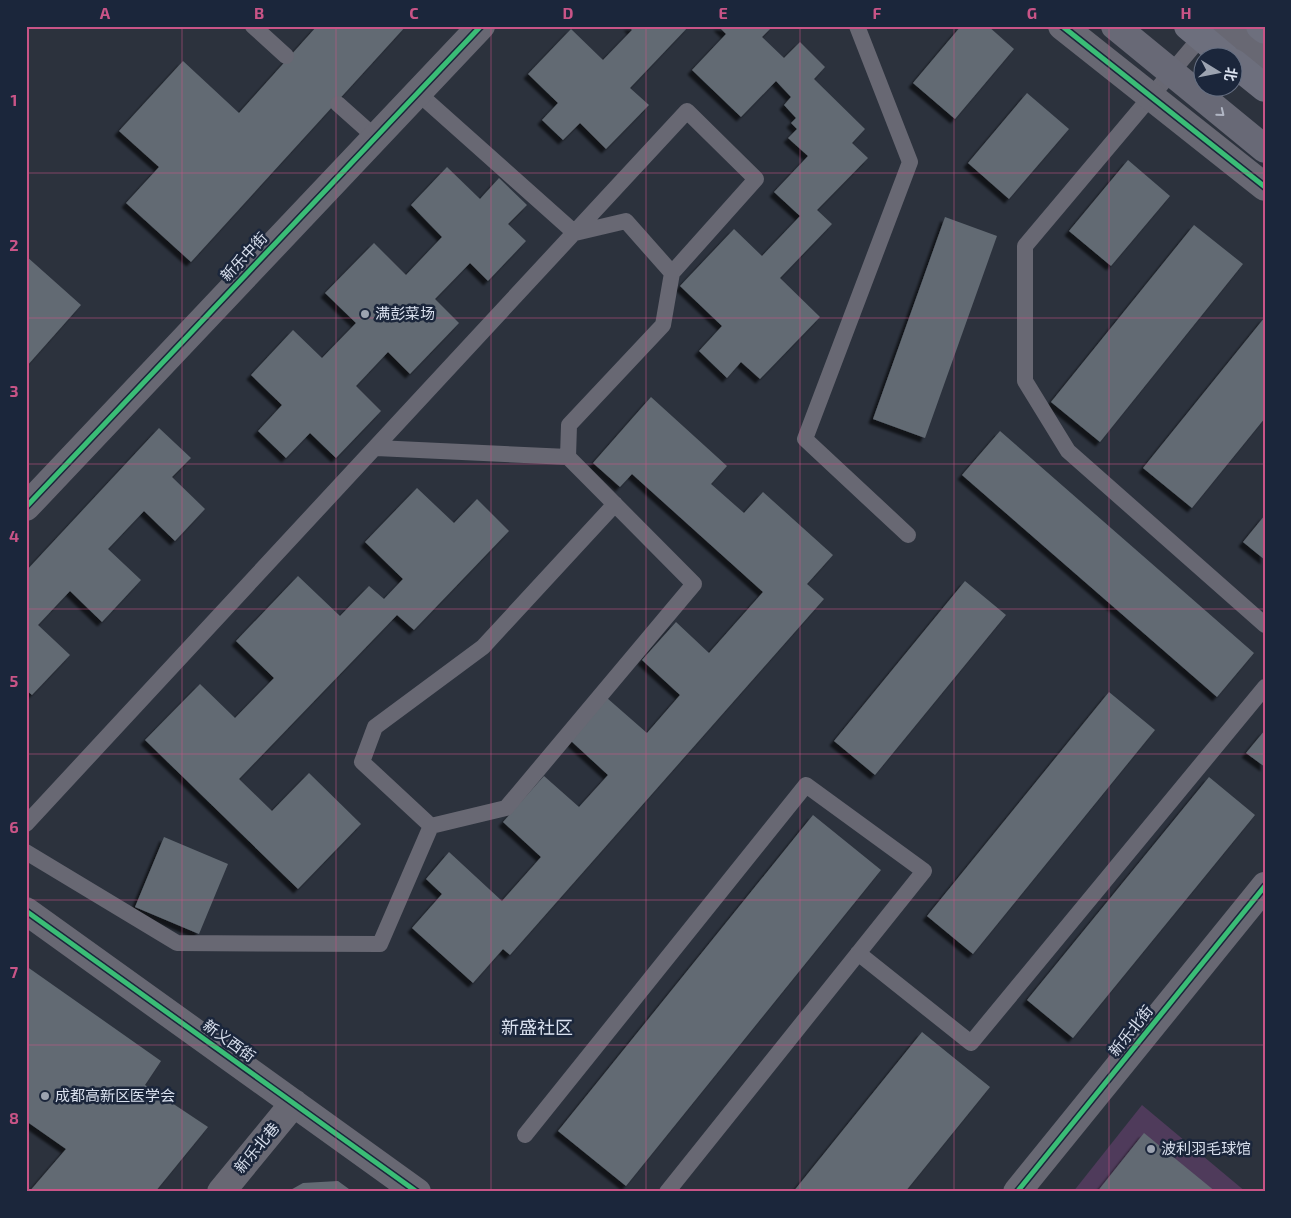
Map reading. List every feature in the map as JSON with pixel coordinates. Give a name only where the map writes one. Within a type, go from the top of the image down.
[{"type":"highway","points":[[1188,26],[1214,48]]},
{"type":"highway","points":[[1260,26],[1265,30]]},
{"type":"highway","points":[[1244,71],[1265,88]]},
{"type":"main road","points":[[1115,26],[1265,149]]},
{"type":"street","name":"新乐中街","points":[[26,506],[481,26]]},
{"type":"street","points":[[1062,26],[1265,187]]},
{"type":"street","points":[[1221,26],[1265,61]]},
{"type":"street","name":"新乐北街","points":[[1017,1192],[1265,886]]},
{"type":"street","name":"新义西街","points":[[26,912],[417,1192]]},
{"type":"street","name":"新乐北巷","points":[[221,1192],[294,1103]]},
{"type":"lane","points":[[253,26],[286,56]]},
{"type":"lane","points":[[857,26],[910,162],[805,439],[908,535]]},
{"type":"lane","points":[[1210,26],[1024,246],[1025,381],[1068,450],[1265,625]]},
{"type":"lane","points":[[418,93],[575,233]]},
{"type":"lane","points":[[338,104],[375,137]]},
{"type":"lane","points":[[26,824],[687,111],[756,179],[672,274],[663,325],[569,425],[568,457]]},
{"type":"lane","points":[[575,233],[626,221],[672,274]]},
{"type":"lane","points":[[376,448],[568,457],[694,584],[506,808],[431,826]]},
{"type":"lane","points":[[431,826],[362,762],[375,728],[484,647],[615,504]]},
{"type":"lane","points":[[858,953],[971,1043],[1265,687]]},
{"type":"lane","points":[[526,1135],[806,785],[924,871],[667,1192]]},
{"type":"lane","points":[[26,852],[177,943],[380,944],[431,826]]},
{"type":"shaded area","name":"波利羽毛球馆","points":[[1142,1105],[1246,1192],[1073,1192]]},
{"type":"building","points":[[317,26],[406,26],[191,262],[126,203],[159,167],[119,131],[183,61],[239,113]]},
{"type":"building","points":[[628,26],[689,26],[630,88],[649,105],[606,149],[580,123],[563,140],[542,120],[558,103],[528,74],[571,29],[603,60],[632,30]]},
{"type":"building","points":[[718,26],[773,26],[762,37],[784,58],[800,42],[825,67],[814,79],[865,129],[852,143],[868,158],[817,210],[832,224],[780,278],[820,317],[760,379],[741,362],[727,378],[699,351],[722,326],[680,286],[734,229],[762,256],[800,216],[774,192],[808,156],[788,138],[797,129],[791,123],[796,118],[784,105],[791,97],[776,81],[741,117],[692,70],[726,34]]},
{"type":"building","points":[[961,26],[988,26],[1014,49],[955,119],[913,83]]},
{"type":"building","points":[[1027,93],[1069,129],[1009,199],[968,163]]},
{"type":"building","points":[[1128,160],[1170,196],[1111,266],[1069,231]]},
{"type":"building","points":[[447,167],[480,199],[499,178],[527,205],[508,224],[526,241],[488,281],[470,263],[435,299],[459,323],[410,374],[388,352],[356,386],[381,411],[336,458],[310,433],[286,458],[258,431],[282,405],[251,375],[293,330],[322,358],[356,323],[325,293],[374,243],[406,275],[442,237],[411,205]]},
{"type":"building","points":[[945,217],[997,236],[925,438],[873,419]]},
{"type":"building","points":[[1194,225],[1243,264],[1100,442],[1051,402]]},
{"type":"building","points":[[26,256],[81,305],[26,367]]},
{"type":"building","points":[[1265,317],[1265,418],[1192,508],[1143,468]]},
{"type":"building","points":[[651,397],[727,466],[711,484],[744,513],[763,492],[833,555],[807,584],[824,599],[510,955],[503,949],[473,983],[412,928],[442,894],[426,879],[449,852],[502,901],[541,857],[503,822],[544,776],[579,807],[608,775],[570,740],[607,698],[647,733],[680,695],[642,660],[676,622],[709,653],[763,592],[632,474],[620,487],[593,463]]},
{"type":"building","points":[[159,428],[191,458],[172,477],[205,509],[175,541],[144,511],[108,549],[141,580],[102,622],[70,591],[38,625],[70,655],[32,695],[26,690],[26,571]]},
{"type":"building","points":[[1000,431],[1254,653],[1217,697],[962,475]]},
{"type":"building","points":[[417,488],[454,523],[477,499],[509,531],[414,630],[397,615],[239,779],[272,811],[309,773],[361,824],[298,889],[145,740],[200,684],[235,718],[274,678],[236,641],[298,576],[340,616],[369,586],[384,599],[403,579],[365,542]]},
{"type":"building","points":[[1265,515],[1265,560],[1243,542]]},
{"type":"building","points":[[965,581],[1006,615],[875,775],[834,741]]},
{"type":"building","points":[[1109,692],[1155,730],[973,954],[927,916]]},
{"type":"building","points":[[1265,730],[1265,767],[1246,753]]},
{"type":"building","points":[[1209,777],[1255,815],[1073,1038],[1027,1000]]},
{"type":"building","points":[[813,815],[881,870],[626,1186],[558,1131]]},
{"type":"building","points":[[164,837],[228,864],[199,934],[135,907]]},
{"type":"building","points":[[26,966],[161,1061],[145,1085],[208,1127],[155,1192],[29,1192],[66,1149],[26,1121]]},
{"type":"building","points":[[922,1032],[990,1087],[905,1192],[793,1192]]},
{"type":"building","points":[[1144,1133],[1216,1192],[1097,1192]]},
{"type":"building","points":[[338,1181],[353,1192],[287,1192],[303,1183]]},
{"type":"cycle path","points":[[26,507],[481,26]]},
{"type":"cycle path","points":[[1062,26],[1265,187]]},
{"type":"cycle path","points":[[1017,1192],[1265,886]]},
{"type":"cycle path","points":[[26,911],[417,1192]]},
{"type":"place","name":"满彭菜场","points":[[365,314]]},
{"type":"place","name":"成都高新区医学会","points":[[45,1096]]},
{"type":"place","name":"波利羽毛球馆","points":[[1151,1149]]},
{"type":"district","name":"新盛社区","points":[[537,1028]]}]
